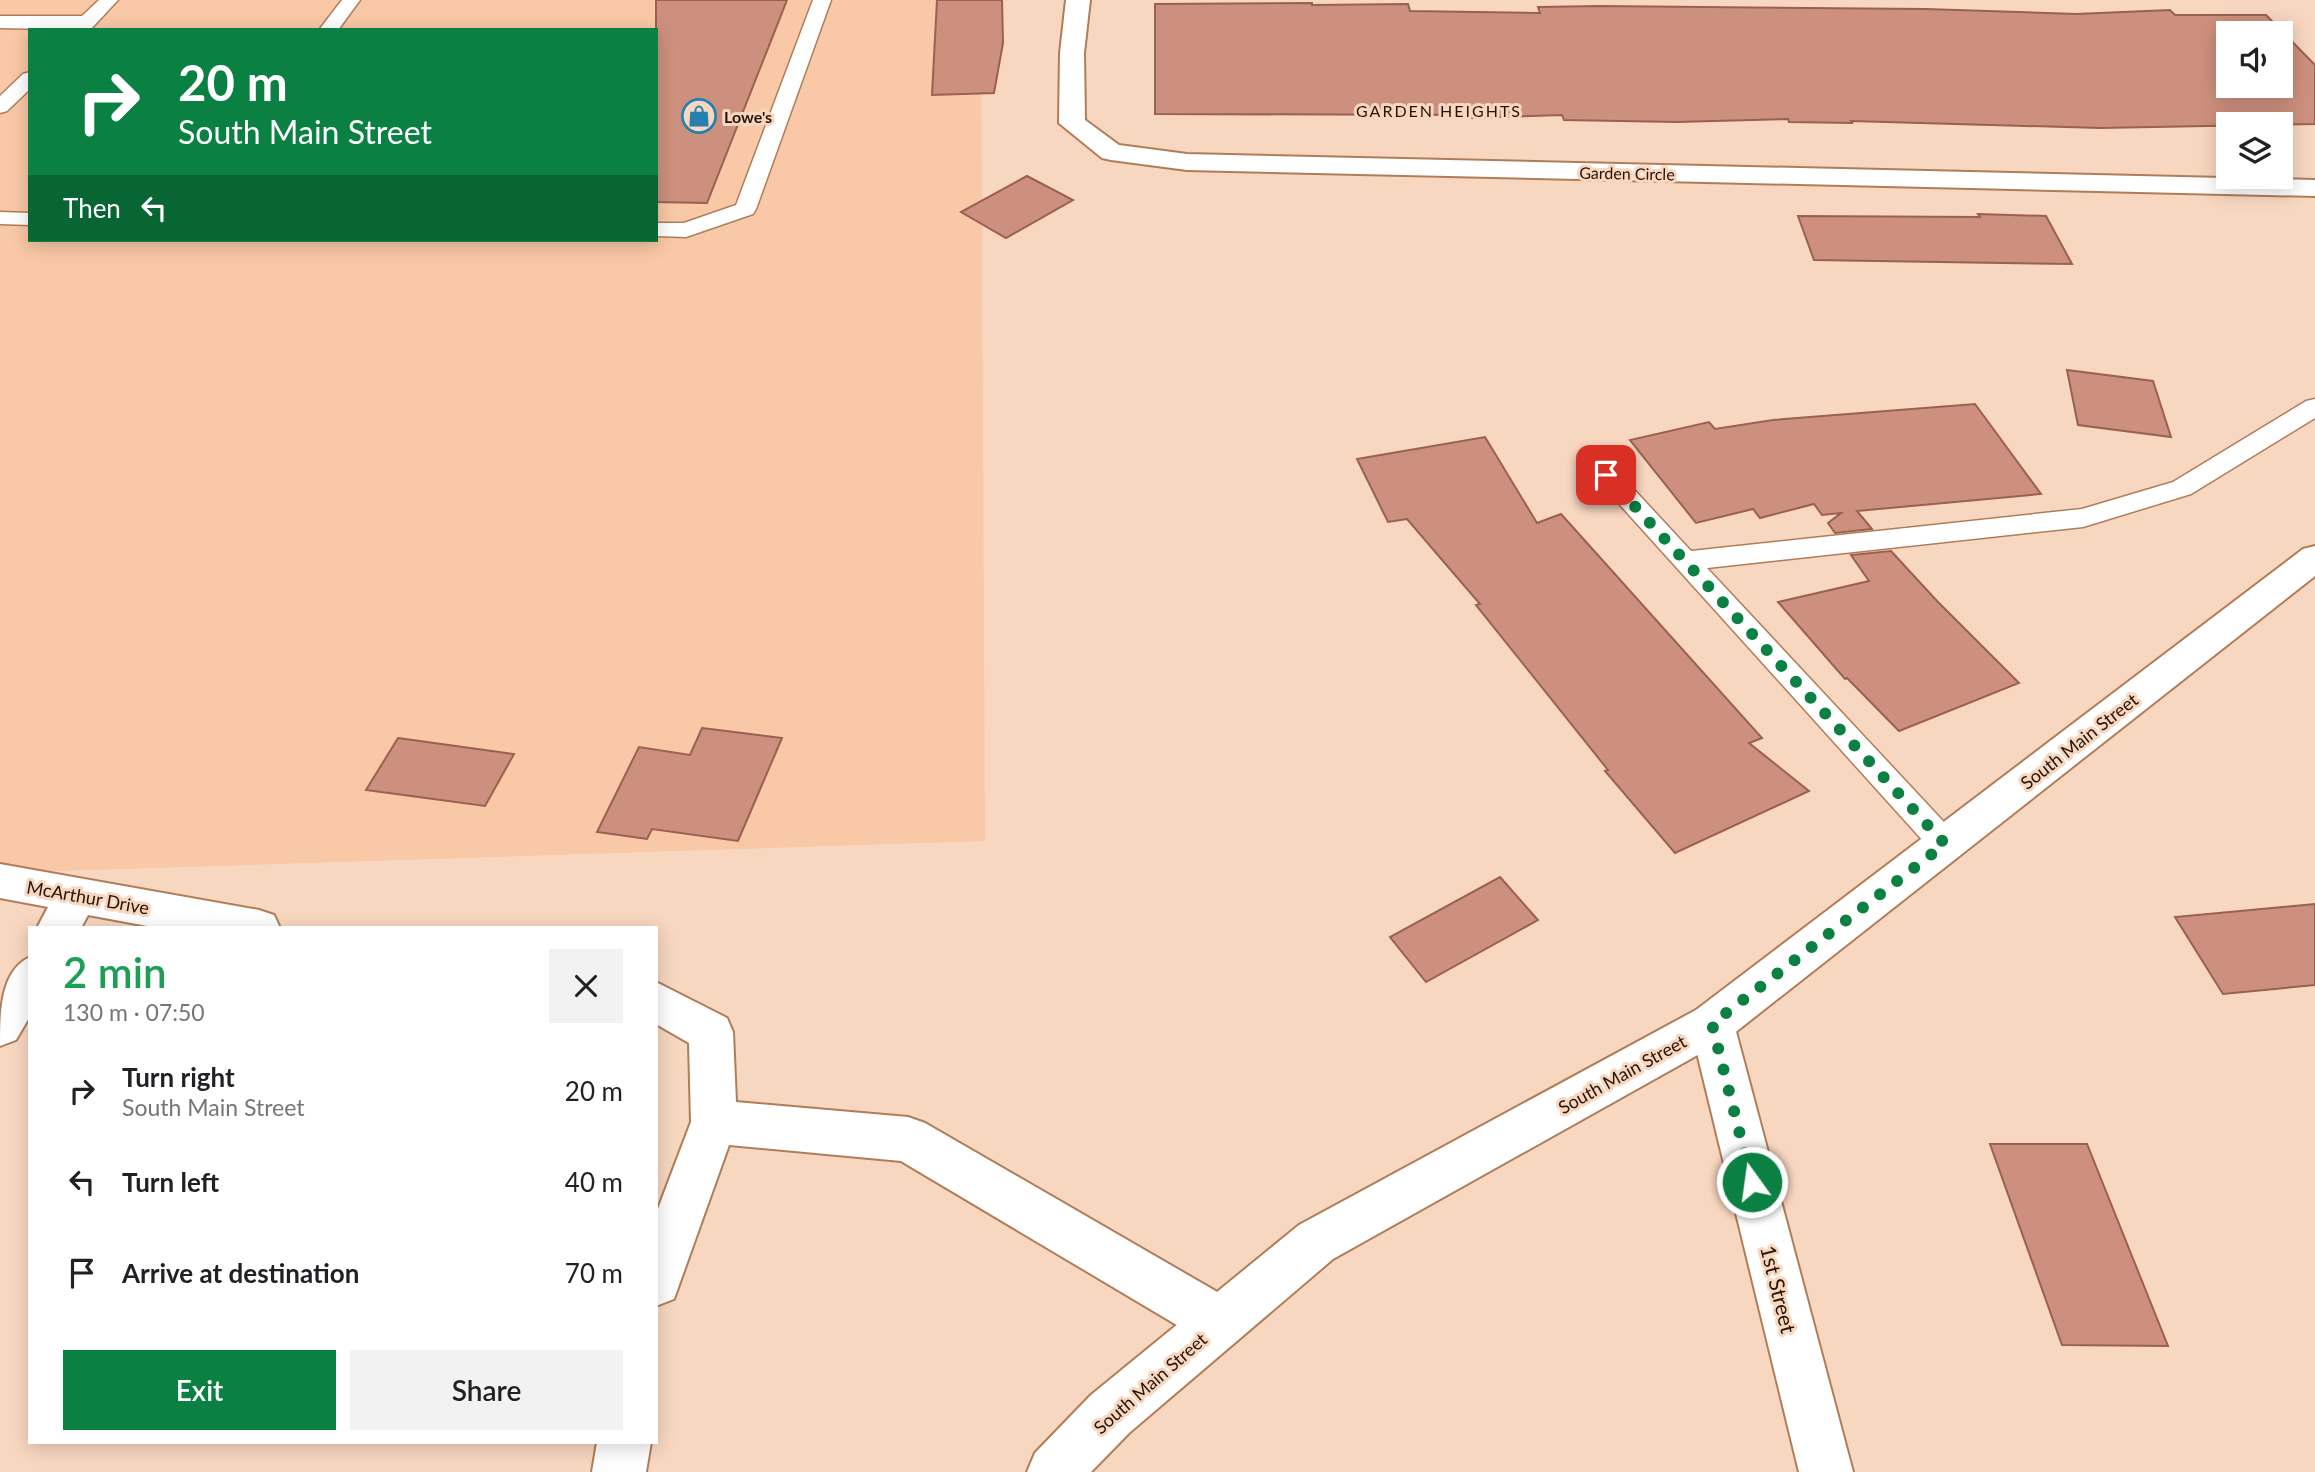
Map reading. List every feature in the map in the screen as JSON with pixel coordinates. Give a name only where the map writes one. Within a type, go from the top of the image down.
[{"type":"street","name":"Garden Circle","points":[[1078,0],[1072,53],[1072,123],[1111,152],[1186,162],[2315,188]]},
{"type":"street","name":"South Main Street","points":[[1054,1472],[1110,1414],[1317,1242],[1712,1024],[2315,558]]},
{"type":"street","name":"McArthur Drive","points":[[0,881],[68,911],[237,926]]},
{"type":"street","points":[[0,1026],[28,979]]},
{"type":"street","points":[[658,1002],[711,1032],[714,1122],[658,1276]]},
{"type":"street","name":"1st Street","points":[[1712,1024],[1826,1472]]},
{"type":"street","points":[[714,1122],[908,1139],[1220,1322]]},
{"type":"street","points":[[619,1472],[624,1444]]},
{"type":"lane","points":[[0,22],[83,26],[109,0]]},
{"type":"lane","points":[[330,28],[351,0]]},
{"type":"lane","points":[[658,229],[687,230],[745,209],[822,0]]},
{"type":"lane","points":[[0,107],[28,80]]},
{"type":"lane","points":[[0,218],[28,219]]},
{"type":"lane","points":[[1685,561],[2083,519],[2182,488],[2315,407]]},
{"type":"lane","points":[[1606,475],[1945,844]]},
{"type":"shaded area","points":[[0,0],[981,0],[985,841],[0,873]]},
{"type":"building","name":"Lowe's","points":[[656,0],[787,0],[707,203],[658,202]]},
{"type":"building","points":[[937,0],[1002,0],[1003,43],[994,93],[932,95]]},
{"type":"building","points":[[1155,4],[1408,4],[1410,11],[1540,13],[1538,7],[1599,6],[1925,9],[2076,14],[2170,10],[2175,15],[2266,15],[2272,21],[2216,21],[2216,98],[2293,98],[2293,43],[2315,65],[2315,124],[2293,124],[2293,112],[2216,112],[2216,126],[2100,128],[1851,121],[1852,123],[1789,122],[1788,119],[1677,122],[1564,120],[1562,115],[1468,118],[1467,115],[1155,114]]},
{"type":"building","points":[[1027,176],[1073,200],[1006,238],[961,212]]},
{"type":"building","points":[[1978,214],[2046,216],[2072,264],[1814,260],[1798,216],[1980,217]]},
{"type":"building","points":[[2067,370],[2153,381],[2171,437],[2078,425]]},
{"type":"building","points":[[1975,404],[2041,494],[1857,511],[1872,529],[1835,533],[1828,523],[1841,513],[1822,515],[1814,504],[1760,518],[1753,509],[1696,523],[1630,440],[1709,422],[1715,429],[1773,420]]},
{"type":"building","points":[[1485,437],[1537,523],[1561,514],[1762,738],[1749,743],[1809,791],[1675,853],[1605,771],[1608,770],[1476,605],[1480,604],[1407,519],[1388,522],[1357,459]]},
{"type":"building","points":[[1891,551],[2019,683],[1899,731],[1847,678],[1845,679],[1778,602],[1869,581],[1851,555]]},
{"type":"building","points":[[702,728],[782,738],[738,841],[652,829],[647,839],[597,832],[639,747],[690,755]]},
{"type":"building","points":[[398,738],[514,754],[485,806],[366,790]]},
{"type":"building","points":[[1500,877],[1538,920],[1426,982],[1390,937]]},
{"type":"building","points":[[2315,904],[2315,985],[2223,994],[2175,917]]},
{"type":"building","points":[[1990,1144],[2087,1144],[2168,1346],[2062,1345]]},
{"type":"place","name":"Lowe's","points":[[699,116]]},
{"type":"district","name":"GARDEN HEIGHTS","points":[[1439,110]]},
{"type":"route","points":[[1606,475],[1945,844],[1712,1024],[1752,1182]]}]
